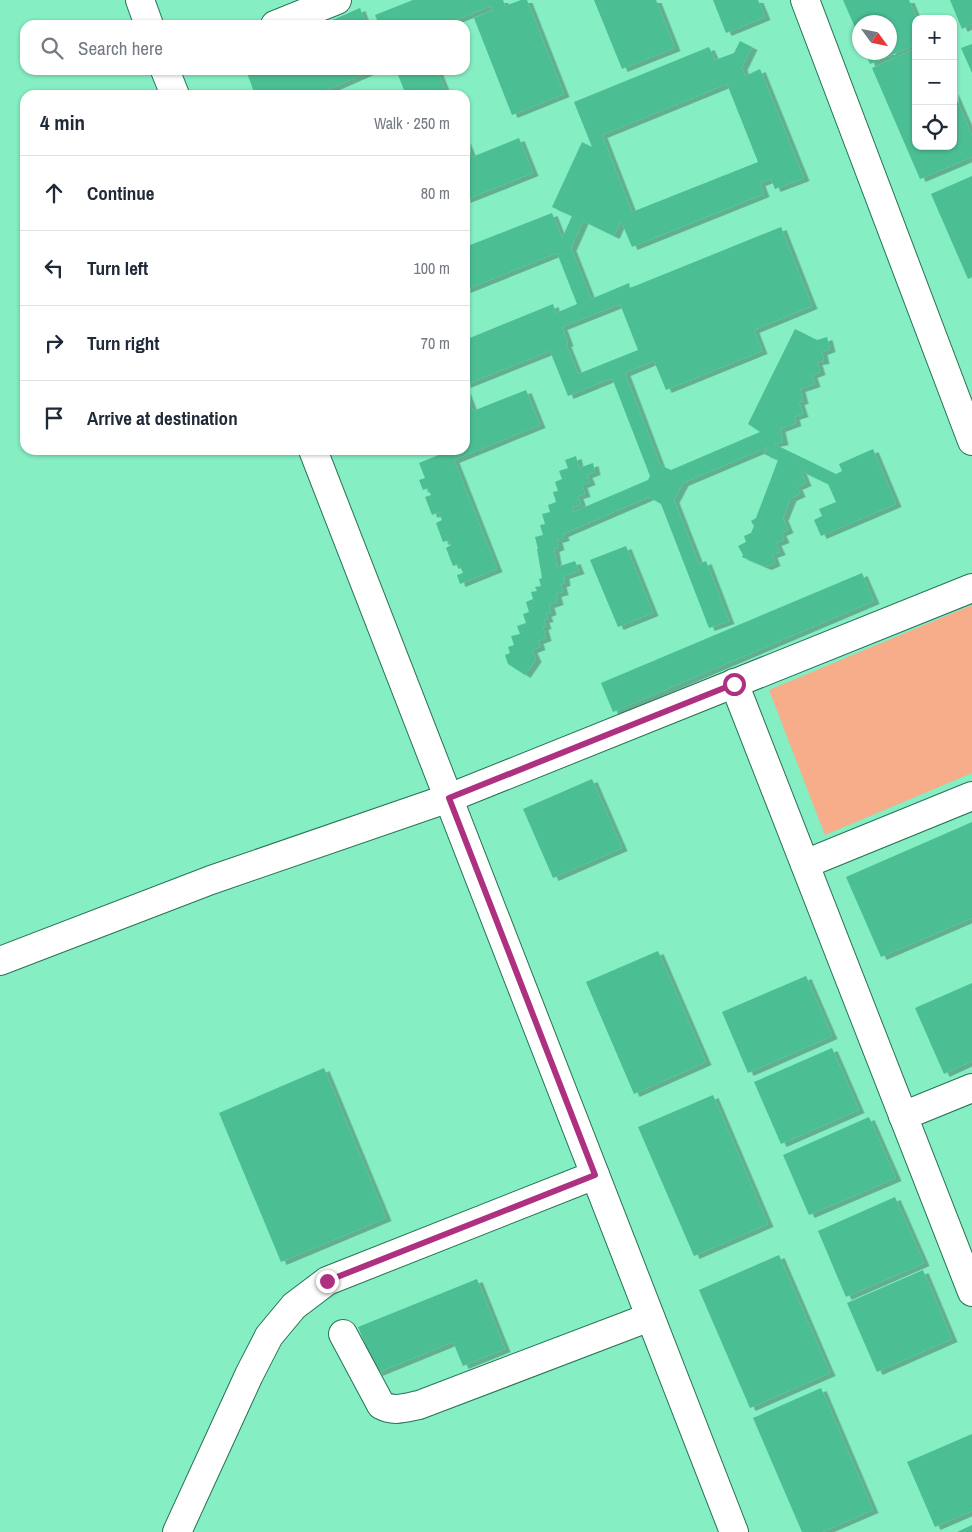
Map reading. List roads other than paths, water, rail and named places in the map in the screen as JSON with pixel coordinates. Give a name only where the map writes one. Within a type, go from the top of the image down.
[{"type":"street","points":[[140,0],[147,20]]},
{"type":"street","points":[[287,20],[337,0]]},
{"type":"street","points":[[805,0],[972,441]]},
{"type":"street","points":[[167,75],[173,90]]},
{"type":"street","points":[[315,455],[734,1532]]},
{"type":"street","points":[[0,961],[211,880],[449,798],[972,588]]},
{"type":"street","points":[[734,684],[972,1292]]},
{"type":"street","points":[[805,864],[972,796]]},
{"type":"street","points":[[903,1116],[972,1088]]},
{"type":"street","points":[[177,1532],[249,1375],[269,1336],[294,1306],[327,1281],[595,1175]]},
{"type":"street","points":[[343,1334],[381,1405],[391,1410],[419,1405],[650,1317]]}]
